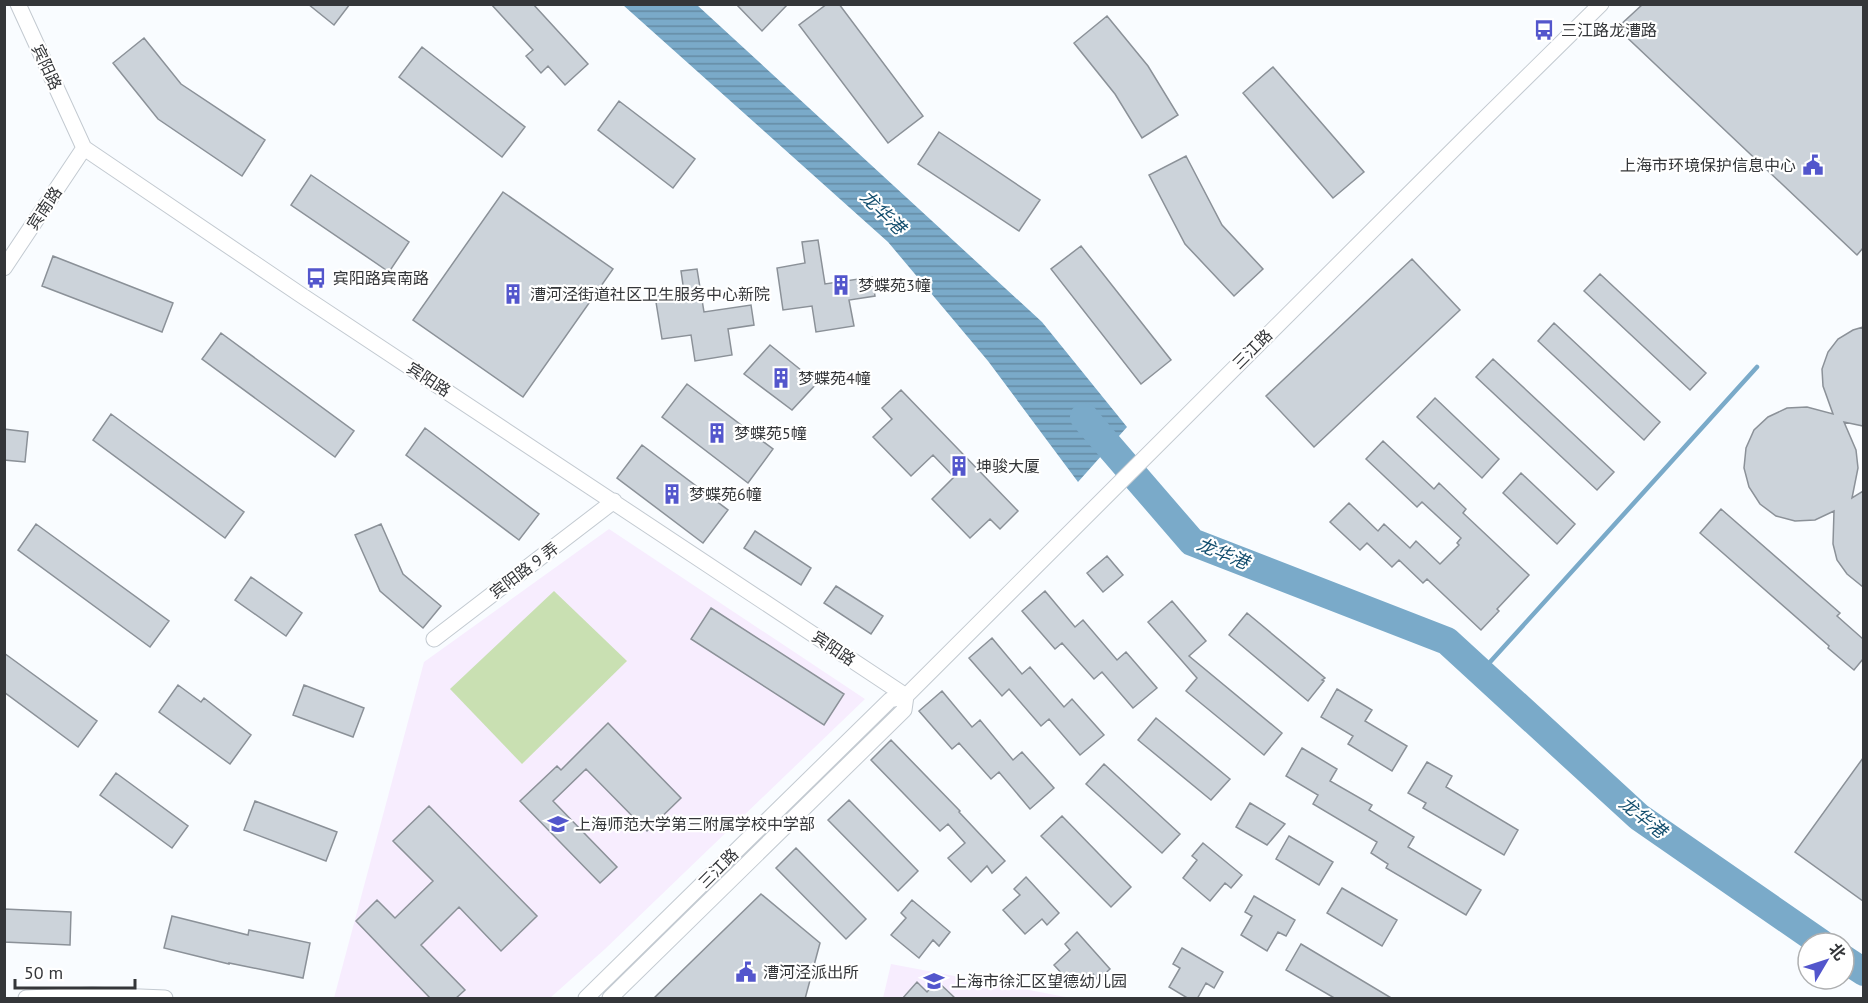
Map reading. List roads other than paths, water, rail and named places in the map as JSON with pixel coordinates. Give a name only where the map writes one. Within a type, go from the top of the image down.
[{"type":"street","name":"宾阳路","points":[[18,4],[84,148],[301,295],[906,696]]},
{"type":"street","name":"三江路","points":[[586,999],[890,700],[906,696],[1601,4]]},
{"type":"street","name":"宾南路","points":[[4,268],[84,148]]},
{"type":"street","name":"宾阳路 9 弄","points":[[434,639],[614,501]]},
{"type":"street","name":"三江路","points":[[610,999],[904,710],[906,696]]},
{"type":"street","points":[[26,999],[92,995],[165,999]]},
{"type":"water","points":[[623,5],[697,5],[1042,322],[1127,427],[1078,482],[988,361],[888,242]]},
{"type":"waterway","points":[[1481,672],[1757,367]]},
{"type":"waterway","name":"龙华港","points":[[1084,417],[1192,542],[1447,641],[1639,817],[1804,931]]},
{"type":"waterway","name":"龙华港","points":[[1856,967],[1864,972]]},
{"type":"place","name":"三江路龙漕路","points":[[1544,30]]},
{"type":"place","name":"上海市环境保护信息中心","points":[[1813,165]]},
{"type":"place","name":"宾阳路宾南路","points":[[316,278]]},
{"type":"place","name":"梦蝶苑3幢","points":[[841,285]]},
{"type":"place","name":"漕河泾街道社区卫生服务中心新院","points":[[513,294]]},
{"type":"place","name":"梦蝶苑4幢","points":[[781,378]]},
{"type":"place","name":"梦蝶苑5幢","points":[[717,433]]},
{"type":"place","name":"坤骏大厦","points":[[959,466]]},
{"type":"place","name":"梦蝶苑6幢","points":[[672,494]]},
{"type":"place","name":"上海师范大学第三附属学校中学部","points":[[558,824]]},
{"type":"place","name":"漕河泾派出所","points":[[746,972]]},
{"type":"place","name":"上海市徐汇区望德幼儿园","points":[[934,981]]}]
